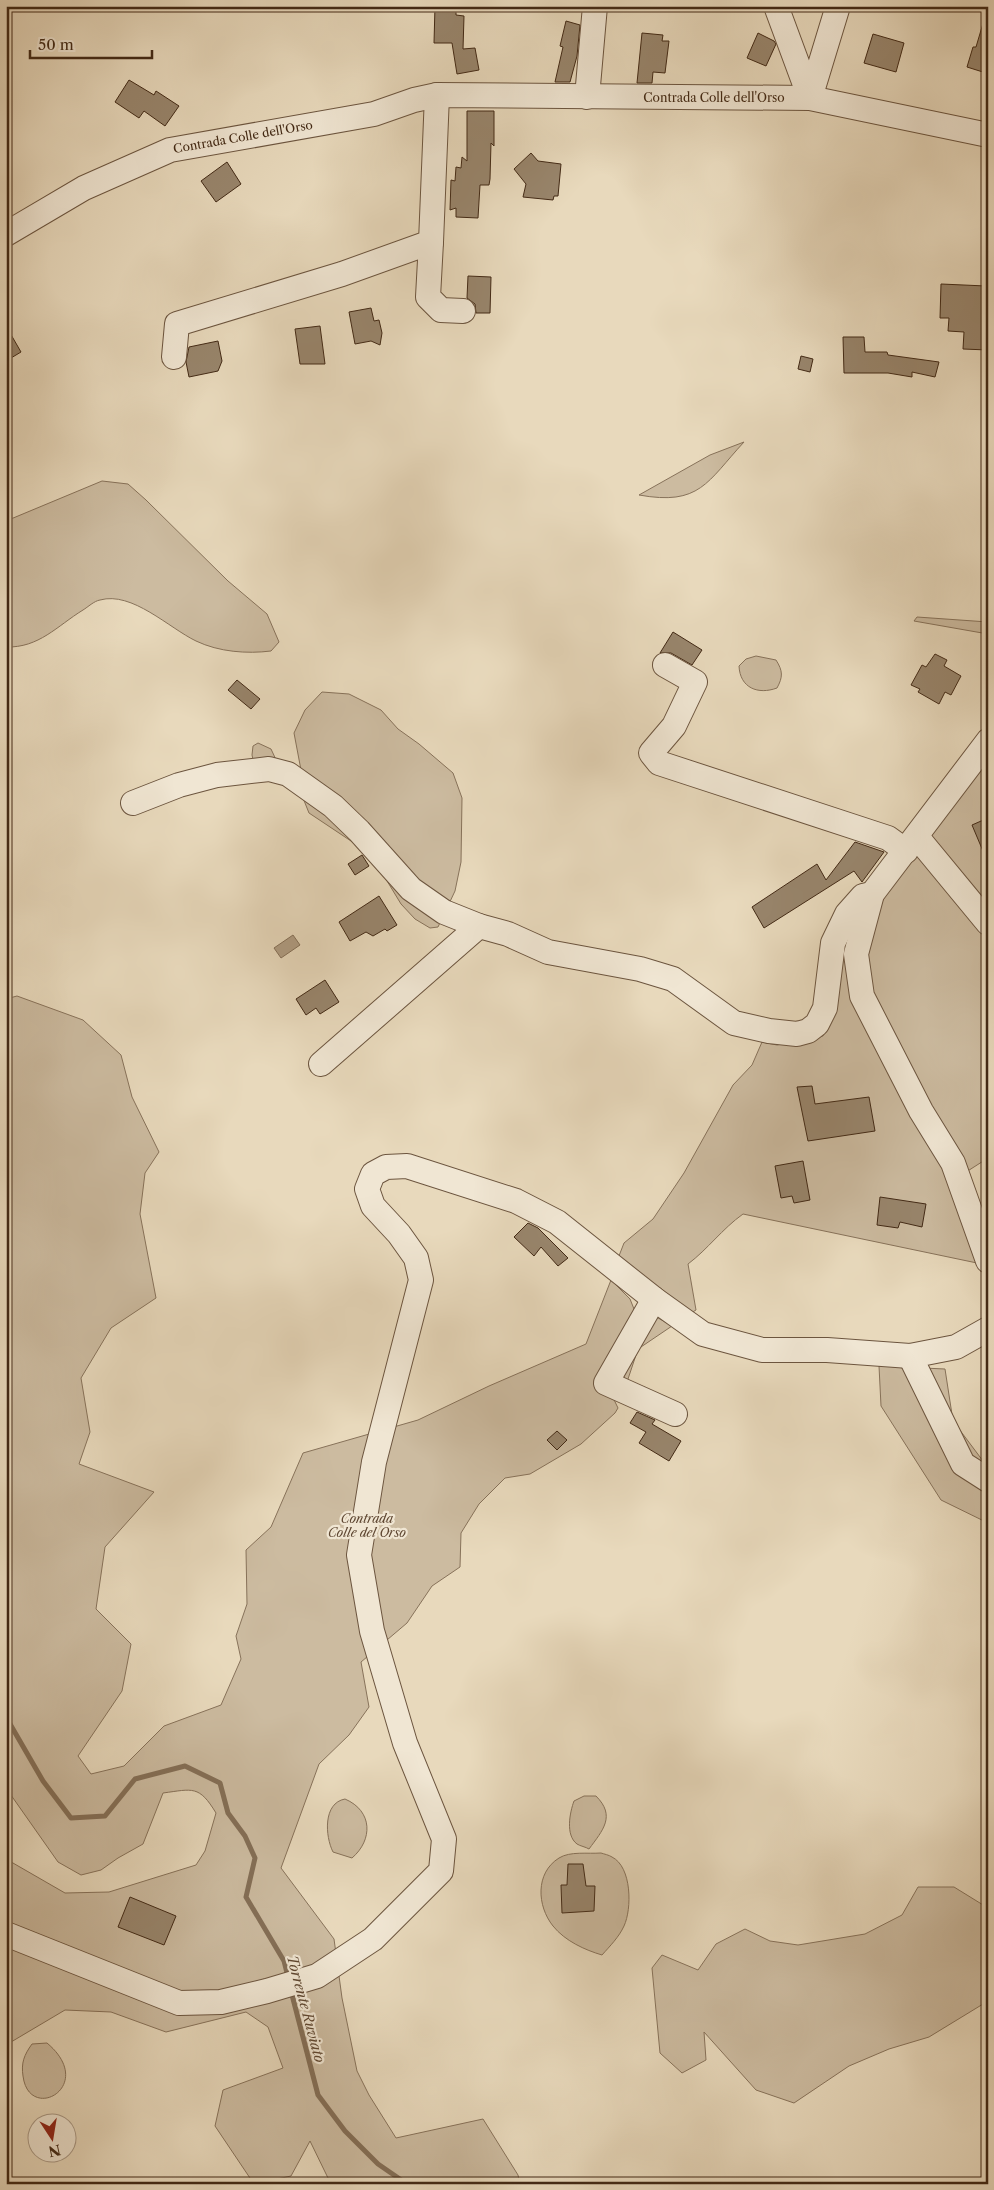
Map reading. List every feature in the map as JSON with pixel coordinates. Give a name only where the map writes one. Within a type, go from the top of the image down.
[{"type":"street","points":[[587,97],[595,6]]},
{"type":"street","points":[[776,6],[810,98]]},
{"type":"street","points":[[810,98],[838,6]]},
{"type":"street","points":[[437,95],[428,297],[440,310],[463,311]]},
{"type":"street","name":"Contrada Colle dell'Orso","points":[[6,234],[84,188],[170,150],[374,114],[414,100],[437,95],[810,98],[988,135]]},
{"type":"street","points":[[174,357],[177,324],[342,274],[431,242]]},
{"type":"street","points":[[665,665],[695,682],[674,726],[650,753],[659,763],[911,844],[988,923]]},
{"type":"street","points":[[986,1247],[953,1163],[921,1110],[862,996],[856,954],[872,894],[988,741]]},
{"type":"street","points":[[133,803],[178,785],[216,775],[269,769],[288,774],[333,806],[411,889],[444,912],[479,926],[508,934],[548,952],[640,969],[674,979],[734,1023],[769,1031],[796,1034],[808,1031],[817,1024],[825,1008],[833,942],[847,914],[864,896],[872,894]]},
{"type":"street","points":[[321,1064],[479,926]]},
{"type":"street","points":[[6,1934],[179,2003],[221,2002],[317,1976],[373,1939],[441,1871],[444,1839],[406,1743],[372,1631],[359,1555],[374,1462],[421,1280],[416,1258],[399,1234],[373,1206],[367,1189],[373,1174],[386,1167],[408,1166],[516,1201],[557,1222],[654,1299],[703,1334],[762,1350],[827,1350],[910,1356],[956,1347],[988,1329]]},
{"type":"street","points":[[654,1299],[606,1383],[675,1414]]},
{"type":"street","points":[[910,1356],[963,1464],[988,1480]]},
{"type":"green space","points":[[744,442],[711,479],[689,494],[660,498],[639,495],[710,455]]},
{"type":"green space","points":[[102,481],[128,484],[228,581],[267,614],[279,642],[271,651],[233,651],[214,648],[185,635],[150,612],[125,601],[112,599],[96,602],[38,640],[28,644],[6,647],[6,521]]},
{"type":"green space","points":[[917,617],[988,622],[988,634],[914,621]]},
{"type":"green space","points":[[756,656],[776,660],[781,674],[777,688],[763,691],[757,690],[751,688],[743,680],[739,666],[746,659]]},
{"type":"green space","points":[[322,692],[349,694],[381,710],[398,729],[453,773],[462,798],[461,862],[455,891],[438,927],[430,928],[415,919],[401,904],[378,866],[354,843],[309,813],[301,793],[301,770],[294,733],[305,710]]},
{"type":"green space","points":[[258,743],[271,749],[278,764],[254,764],[253,746]]},
{"type":"green space","points":[[988,758],[988,1158],[949,1183],[977,1263],[743,1214],[688,1264],[696,1310],[686,1316],[617,1261],[624,1243],[653,1219],[684,1173],[733,1085],[752,1065],[762,1042],[777,1045],[823,1036],[837,1001],[839,951]]},
{"type":"green space","name":"Contrada Colle del Orso","points":[[17,996],[83,1020],[121,1055],[132,1097],[159,1152],[145,1173],[140,1214],[156,1298],[111,1328],[81,1378],[90,1432],[79,1464],[154,1492],[105,1547],[96,1609],[131,1644],[122,1691],[78,1756],[91,1774],[124,1766],[164,1726],[221,1705],[241,1659],[236,1636],[247,1604],[246,1550],[271,1527],[303,1453],[418,1420],[489,1386],[586,1344],[611,1280],[630,1299],[638,1319],[605,1381],[618,1408],[615,1413],[581,1444],[530,1474],[505,1478],[479,1504],[461,1533],[460,1567],[432,1586],[407,1623],[361,1662],[369,1707],[349,1735],[319,1764],[281,1868],[334,1939],[342,1998],[357,2071],[369,2095],[396,2138],[483,2119],[518,2175],[520,2184],[336,2184],[328,2178],[310,2141],[291,2176],[254,2184],[215,2126],[223,2090],[283,2068],[268,2027],[246,2012],[166,2032],[111,2012],[65,2010],[6,2045],[6,1859],[65,1893],[109,1892],[196,1865],[205,1851],[216,1813],[200,1793],[182,1790],[163,1793],[143,1844],[101,1870],[81,1875],[58,1862],[6,1788],[6,999]]},
{"type":"green space","points":[[653,1315],[672,1326],[638,1349],[625,1388],[623,1367]]},
{"type":"green space","points":[[879,1366],[945,1369],[953,1421],[983,1461],[988,1460],[988,1523],[941,1500],[881,1406]]},
{"type":"green space","points":[[584,1796],[596,1796],[602,1803],[606,1817],[603,1829],[589,1849],[577,1844],[573,1840],[570,1829],[570,1817],[574,1801]]},
{"type":"green space","points":[[345,1799],[361,1811],[367,1826],[364,1843],[352,1858],[333,1852],[328,1838],[329,1813],[338,1802]]},
{"type":"green space","points":[[601,1853],[619,1862],[627,1879],[629,1899],[627,1919],[624,1926],[617,1938],[602,1955],[576,1944],[563,1936],[553,1926],[544,1909],[541,1890],[546,1872],[551,1864],[559,1858],[574,1854]]},
{"type":"green space","points":[[918,1887],[954,1887],[988,1908],[988,2001],[929,2037],[889,2049],[849,2066],[794,2103],[756,2090],[704,2032],[706,2060],[682,2073],[660,2053],[652,1968],[662,1955],[698,1970],[716,1944],[745,1929],[770,1941],[798,1945],[865,1934],[902,1915]]},
{"type":"green space","points":[[47,2043],[61,2059],[66,2073],[63,2085],[56,2094],[47,2098],[36,2097],[28,2090],[22,2067],[25,2056],[32,2044]]},
{"type":"shaded area","points":[[293,935],[300,945],[281,958],[274,948]]},
{"type":"building","points":[[435,6],[456,6],[456,15],[464,16],[463,49],[475,48],[479,70],[457,74],[452,43],[434,43]]},
{"type":"building","points":[[984,20],[988,21],[988,65],[986,73],[967,67],[973,47],[976,47]]},
{"type":"building","points":[[566,21],[580,25],[577,56],[570,82],[555,82],[563,47],[560,46]]},
{"type":"building","points":[[642,33],[663,35],[662,41],[669,41],[665,73],[653,72],[652,83],[637,83]]},
{"type":"building","points":[[758,33],[774,41],[776,44],[766,66],[747,58]]},
{"type":"building","points":[[873,34],[904,43],[896,72],[864,63]]},
{"type":"building","points":[[129,80],[154,95],[156,91],[179,106],[165,126],[144,111],[139,118],[115,102]]},
{"type":"building","points":[[467,111],[494,111],[494,146],[491,143],[490,179],[489,185],[480,185],[478,218],[456,217],[456,208],[450,210],[451,180],[455,181],[456,167],[461,168],[462,157],[467,161]]},
{"type":"building","points":[[531,153],[538,161],[561,164],[558,196],[554,196],[553,200],[523,197],[526,184],[514,169]]},
{"type":"building","points":[[227,162],[241,184],[216,202],[201,181]]},
{"type":"building","points":[[468,276],[491,277],[490,313],[476,313],[475,304],[467,298]]},
{"type":"building","points":[[941,284],[986,286],[984,334],[988,334],[988,350],[963,349],[964,332],[948,331],[949,318],[940,318]]},
{"type":"building","points":[[371,308],[374,321],[379,320],[382,333],[380,345],[371,341],[355,344],[349,312]]},
{"type":"building","points":[[6,326],[21,352],[6,361]]},
{"type":"building","points":[[320,326],[325,364],[300,364],[295,329]]},
{"type":"building","points":[[843,337],[864,337],[865,352],[887,352],[888,355],[939,362],[935,377],[912,372],[912,377],[888,373],[844,373]]},
{"type":"building","points":[[218,341],[222,361],[218,371],[189,377],[186,362],[189,347]]},
{"type":"building","points":[[801,356],[813,359],[810,372],[798,369]]},
{"type":"building","points":[[673,632],[702,650],[692,665],[671,653],[660,653]]},
{"type":"building","points":[[935,654],[947,660],[944,666],[961,676],[951,695],[945,692],[939,704],[918,692],[920,689],[911,685],[922,665],[926,667]]},
{"type":"building","points":[[237,680],[260,699],[251,709],[228,690]]},
{"type":"building","points":[[988,818],[988,863],[972,825]]},
{"type":"building","points":[[855,842],[884,852],[862,882],[854,871],[764,928],[752,907],[817,864],[826,880]]},
{"type":"building","points":[[362,855],[369,866],[355,875],[348,864]]},
{"type":"building","points":[[379,896],[397,925],[373,936],[366,932],[350,941],[339,922]]},
{"type":"building","points":[[325,980],[339,1002],[320,1014],[316,1008],[306,1015],[296,999]]},
{"type":"building","points":[[812,1086],[815,1104],[869,1097],[875,1131],[808,1141],[797,1087]]},
{"type":"building","points":[[803,1161],[810,1200],[794,1203],[792,1196],[781,1198],[775,1166]]},
{"type":"building","points":[[880,1197],[926,1204],[922,1227],[900,1222],[898,1228],[877,1225]]},
{"type":"building","points":[[528,1223],[538,1228],[568,1258],[558,1266],[541,1247],[534,1256],[514,1237]]},
{"type":"building","points":[[637,1412],[655,1420],[652,1424],[681,1441],[669,1461],[639,1443],[646,1432],[630,1423]]},
{"type":"building","points":[[557,1431],[567,1440],[557,1450],[547,1440]]},
{"type":"building","points":[[568,1864],[583,1864],[586,1886],[595,1886],[594,1911],[562,1913],[561,1885],[567,1885]]},
{"type":"building","points":[[130,1897],[176,1916],[164,1945],[118,1927]]},
{"type":"waterway","name":"Torrente Ruviato","points":[[6,1717],[43,1781],[71,1818],[105,1816],[135,1779],[185,1766],[220,1783],[228,1813],[245,1836],[255,1858],[246,1897],[284,1961],[288,1977]]},
{"type":"waterway","name":"Torrente Ruviato","points":[[291,1991],[318,2095],[345,2131],[378,2164],[407,2184]]}]
